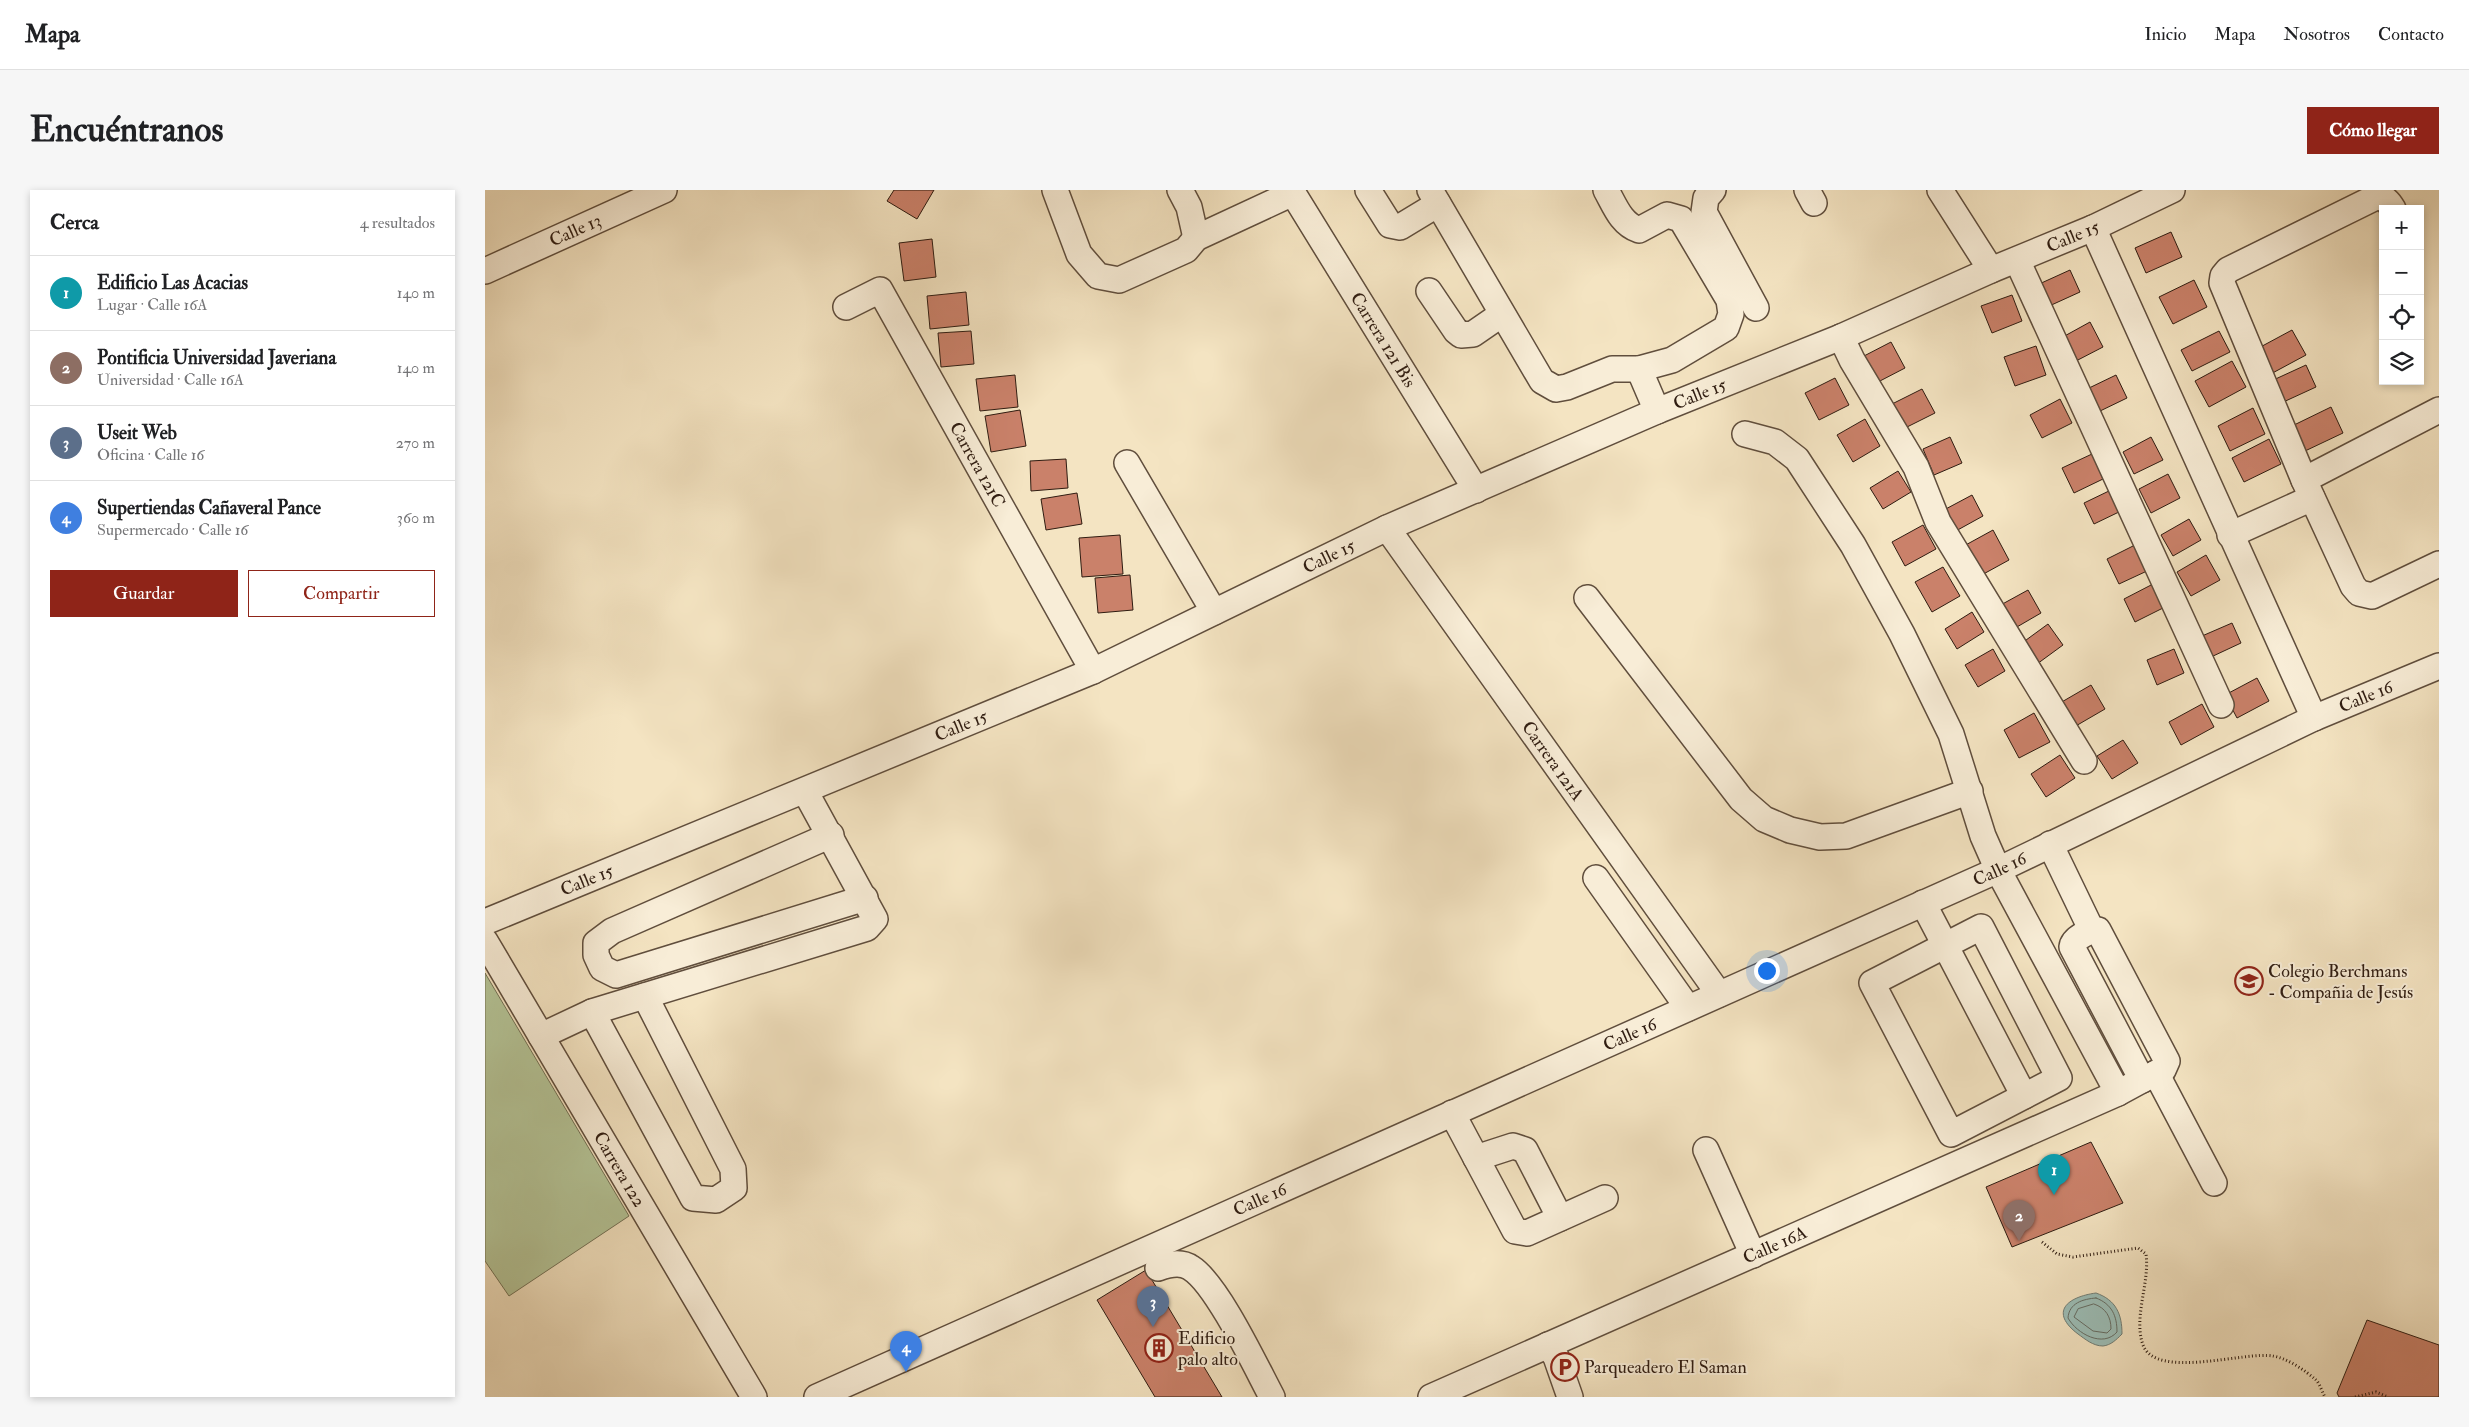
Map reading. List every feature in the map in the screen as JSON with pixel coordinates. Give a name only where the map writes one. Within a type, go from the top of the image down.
[{"type":"street","name":"Calle 13","points":[[485,271],[665,190]]},
{"type":"street","points":[[1055,190],[1079,254],[1099,276],[1119,280],[1186,250],[1196,238],[1292,192]]},
{"type":"street","points":[[1180,190],[1189,208],[1196,238]]},
{"type":"street","points":[[1368,190],[1390,225],[1394,227],[1400,227],[1434,197],[1542,381],[1556,389],[1567,387],[1612,369],[1639,369],[1672,360],[1727,328],[1731,314],[1729,300],[1681,220],[1667,215],[1639,230],[1631,228],[1624,223],[1605,190]]},
{"type":"street","points":[[1713,190],[1706,198],[1705,212],[1756,308]]},
{"type":"street","name":"Calle 15","points":[[485,922],[1093,671],[1387,528],[1657,411],[1841,337],[1991,270],[2093,228],[2172,190]]},
{"type":"street","name":"Carrera 121 Bis","points":[[1292,192],[1476,490]]},
{"type":"street","points":[[1950,195],[1991,270]]},
{"type":"street","points":[[2390,205],[2387,200],[2376,197],[2228,270],[2223,276],[2225,292],[2308,489],[2353,586],[2359,593],[2372,596],[2439,564]]},
{"type":"street","points":[[2093,228],[2314,718]]},
{"type":"street","points":[[2017,260],[2221,705]]},
{"type":"street","name":"Carrera 121C","points":[[846,307],[880,290],[1093,671]]},
{"type":"street","points":[[1429,291],[1455,331],[1461,335],[1473,334],[1503,314]]},
{"type":"street","points":[[1841,337],[1916,467],[1938,522],[2084,761]]},
{"type":"street","points":[[1639,369],[1657,411]]},
{"type":"street","points":[[2230,535],[2439,410]]},
{"type":"street","points":[[1745,434],[1775,442],[1797,459],[1853,545],[1902,634],[1951,734],[1983,836],[1998,870],[2118,1093]]},
{"type":"street","points":[[1127,463],[1214,612]]},
{"type":"street","name":"Carrera 121A","points":[[1387,528],[1719,994]]},
{"type":"street","points":[[1587,598],[1741,799],[1764,819],[1790,830],[1820,837],[1847,836],[1970,790]]},
{"type":"street","name":"Calle 16","points":[[817,1397],[1998,870],[2314,718],[2439,666]]},
{"type":"street","points":[[541,1036],[592,1012],[867,928],[875,919],[831,835],[805,791]]},
{"type":"street","points":[[831,835],[612,931],[597,943],[596,955],[602,968],[616,975],[865,898]]},
{"type":"street","points":[[2050,844],[2092,931]]},
{"type":"street","points":[[1596,878],[1688,1008]]},
{"type":"street","points":[[1923,903],[2024,1096]]},
{"type":"street","points":[[1981,927],[2059,1078],[1951,1134],[1872,983],[1945,946],[1981,927]]},
{"type":"street","points":[[2149,1076],[2166,1066],[2164,1054],[2101,932],[2098,930],[2092,931],[2075,940],[2071,946],[2149,1076],[2214,1183]]},
{"type":"street","name":"Carrera 122","points":[[485,941],[753,1397]]},
{"type":"street","name":"Carrera 122","points":[[485,973],[734,1397]]},
{"type":"street","points":[[592,1012],[693,1198],[715,1200],[734,1188],[733,1169],[645,996]]},
{"type":"street","name":"Calle 16A","points":[[1431,1397],[2118,1093],[2149,1076]]},
{"type":"street","points":[[1453,1113],[1515,1231],[1527,1233],[1605,1198]]},
{"type":"street","points":[[1475,1158],[1513,1146],[1525,1150],[1560,1218]]},
{"type":"street","points":[[1706,1150],[1753,1255]]},
{"type":"street","points":[[1158,1268],[1179,1263],[1191,1268],[1205,1281],[1220,1302],[1272,1397]]},
{"type":"street","points":[[1548,1345],[1556,1357],[1570,1397]]},
{"type":"path","points":[[2042,1242],[2057,1254],[2073,1257],[2139,1248],[2146,1254],[2141,1324],[2143,1346],[2150,1354],[2165,1363],[2273,1356],[2294,1365],[2317,1381],[2325,1397]]},
{"type":"path","points":[[2355,1397],[2376,1392],[2388,1397]]},
{"type":"green space","points":[[485,973],[629,1216],[509,1296],[485,1261]]},
{"type":"water","points":[[2096,1293],[2109,1300],[2117,1309],[2122,1327],[2122,1334],[2111,1343],[2103,1346],[2093,1344],[2078,1334],[2069,1326],[2063,1312],[2070,1302]]},
{"type":"building","points":[[894,190],[934,190],[917,219],[887,201]]},
{"type":"building","points":[[2171,232],[2182,257],[2146,273],[2135,248]]},
{"type":"building","points":[[932,239],[936,277],[904,281],[899,243]]},
{"type":"building","points":[[2070,270],[2080,292],[2047,307],[2037,285]]},
{"type":"building","points":[[2194,280],[2207,307],[2173,324],[2159,297]]},
{"type":"building","points":[[966,292],[969,325],[930,329],[927,296]]},
{"type":"building","points":[[2012,295],[2022,321],[1992,333],[1981,306]]},
{"type":"building","points":[[2090,322],[2103,347],[2074,362],[2061,338]]},
{"type":"building","points":[[2292,330],[2306,355],[2267,376],[2253,351]]},
{"type":"building","points":[[971,331],[974,364],[941,367],[938,333]]},
{"type":"building","points":[[2219,331],[2230,352],[2192,371],[2181,350]]},
{"type":"building","points":[[1891,342],[1905,368],[1878,382],[1864,356]]},
{"type":"building","points":[[2036,346],[2046,375],[2015,386],[2004,357]]},
{"type":"building","points":[[2232,361],[2246,387],[2209,407],[2195,381]]},
{"type":"building","points":[[2306,365],[2316,387],[2279,404],[2269,382]]},
{"type":"building","points":[[1015,375],[1018,407],[980,411],[976,379]]},
{"type":"building","points":[[2116,375],[2127,398],[2098,412],[2087,389]]},
{"type":"building","points":[[1835,378],[1849,405],[1819,420],[1805,393]]},
{"type":"building","points":[[1922,389],[1935,413],[1905,428],[1892,404]]},
{"type":"building","points":[[2060,399],[2072,423],[2042,438],[2030,415]]},
{"type":"building","points":[[2331,407],[2343,433],[2305,451],[2292,426]]},
{"type":"building","points":[[2253,408],[2265,434],[2230,451],[2218,426]]},
{"type":"building","points":[[1020,410],[1026,446],[991,452],[985,416]]},
{"type":"building","points":[[1865,419],[1880,446],[1853,462],[1837,435]]},
{"type":"building","points":[[1950,437],[1962,463],[1934,475],[1923,449]]},
{"type":"building","points":[[2151,437],[2163,460],[2134,474],[2123,452]]},
{"type":"building","points":[[2269,439],[2281,464],[2244,482],[2232,458]]},
{"type":"building","points":[[2092,454],[2103,479],[2074,493],[2062,468]]},
{"type":"building","points":[[1066,459],[1068,488],[1031,491],[1030,461]]},
{"type":"building","points":[[1898,471],[1911,492],[1883,509],[1870,488]]},
{"type":"building","points":[[2168,474],[2180,498],[2151,513],[2139,489]]},
{"type":"building","points":[[2111,490],[2121,511],[2094,524],[2084,503]]},
{"type":"building","points":[[1077,493],[1082,524],[1046,530],[1041,499]]},
{"type":"building","points":[[1972,495],[1983,516],[1954,532],[1942,511]]},
{"type":"building","points":[[2189,519],[2201,540],[2173,556],[2161,535]]},
{"type":"building","points":[[1923,525],[1936,549],[1905,566],[1892,542]]},
{"type":"building","points":[[1993,530],[2009,560],[1978,577],[1962,547]]},
{"type":"building","points":[[1120,535],[1123,574],[1082,577],[1079,538]]},
{"type":"building","points":[[2135,545],[2147,571],[2119,584],[2107,559]]},
{"type":"building","points":[[2206,555],[2220,580],[2191,596],[2177,572]]},
{"type":"building","points":[[1943,567],[1960,596],[1932,612],[1915,582]]},
{"type":"building","points":[[1130,575],[1133,610],[1098,613],[1095,578]]},
{"type":"building","points":[[2153,584],[2165,607],[2135,622],[2124,599]]},
{"type":"building","points":[[2028,590],[2041,613],[2010,631],[1997,607]]},
{"type":"building","points":[[1972,612],[1984,632],[1957,649],[1945,629]]},
{"type":"building","points":[[2232,623],[2241,643],[2211,657],[2202,636]]},
{"type":"building","points":[[2048,624],[2063,645],[2037,664],[2022,643]]},
{"type":"building","points":[[1993,649],[2005,671],[1978,687],[1965,665]]},
{"type":"building","points":[[2174,649],[2184,673],[2157,685],[2147,660]]},
{"type":"building","points":[[2257,678],[2269,701],[2237,718],[2225,695]]},
{"type":"building","points":[[2091,685],[2105,709],[2074,727],[2060,703]]},
{"type":"building","points":[[2202,704],[2214,727],[2181,745],[2169,722]]},
{"type":"building","points":[[2034,713],[2050,742],[2019,758],[2004,730]]},
{"type":"building","points":[[2123,740],[2138,763],[2112,779],[2097,756]]},
{"type":"building","points":[[2060,755],[2075,778],[2046,797],[2031,774]]},
{"type":"building","points":[[2091,1142],[2123,1203],[2012,1247],[1986,1187]]},
{"type":"building","name":"Edificio palo alto","points":[[1146,1270],[1222,1397],[1155,1397],[1097,1300]]},
{"type":"building","points":[[2367,1320],[2439,1345],[2439,1397],[2339,1397],[2337,1393]]},
{"type":"place","name":"Colegio Berchmans - Compañia de Jesús","points":[[2249,981]]},
{"type":"place","name":"Edificio Las Acacias","points":[[2054,1195]]},
{"type":"place","name":"Pontificia Universidad Javeriana","points":[[2019,1241]]},
{"type":"place","name":"Useit Web","points":[[1153,1327]]},
{"type":"place","name":"Edificio palo alto","points":[[1159,1348]]},
{"type":"place","name":"Parqueadero El Saman","points":[[1565,1367]]},
{"type":"place","name":"Supertiendas Cañaveral Pance","points":[[906,1372]]}]
